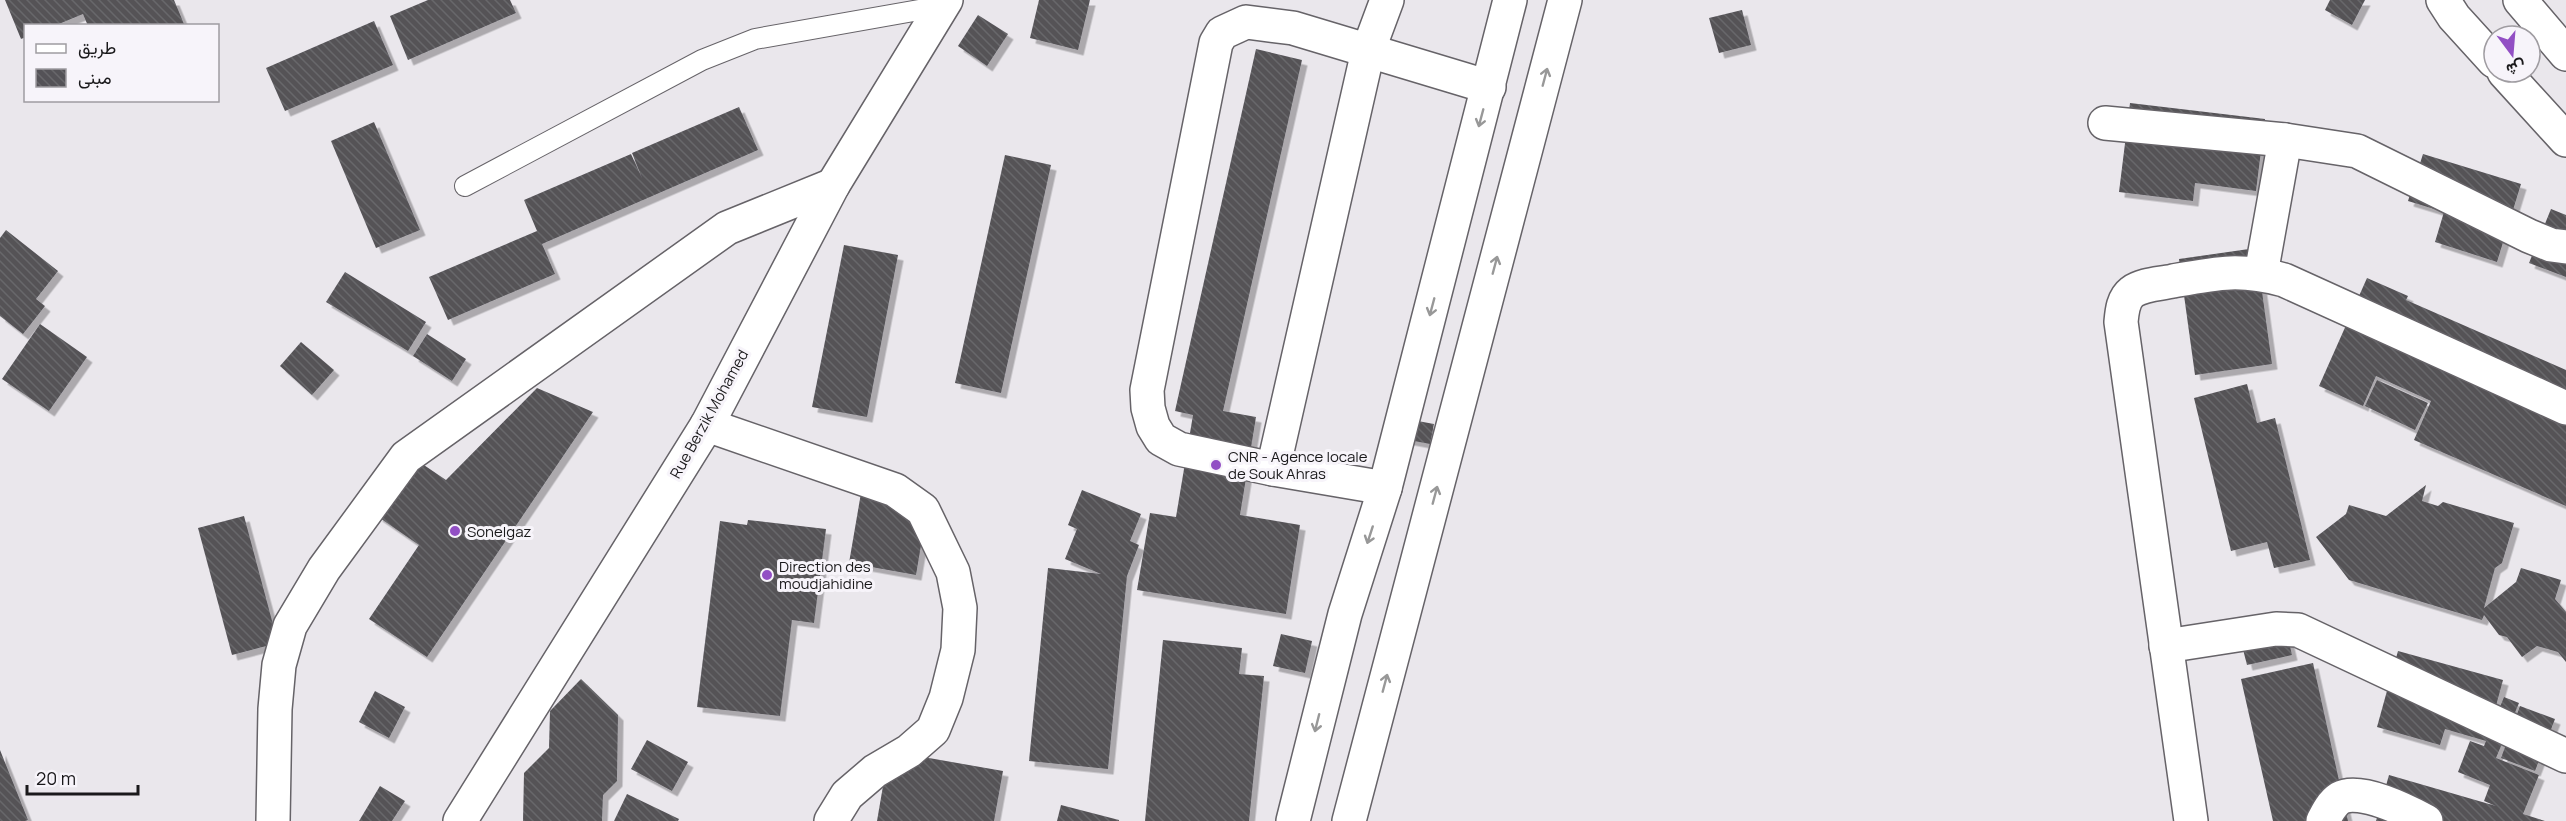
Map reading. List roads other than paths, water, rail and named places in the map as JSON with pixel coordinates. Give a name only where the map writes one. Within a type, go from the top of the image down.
[{"type":"main road","points":[[1273,469],[1368,51],[1387,0]]},
{"type":"main road","points":[[1293,821],[1345,614],[1385,488],[1510,0]]},
{"type":"main road","points":[[1349,821],[1565,0]]},
{"type":"main road","points":[[2443,0],[2454,17],[2482,48]]},
{"type":"main road","points":[[2520,0],[2566,54]]},
{"type":"main road","name":"Rue Berzik Mohamed","points":[[460,821],[707,425],[833,185],[944,3]]},
{"type":"main road","points":[[1385,488],[1273,469],[1179,449],[1161,439],[1153,426],[1148,408],[1147,390],[1207,78],[1216,43],[1222,33],[1246,22],[1293,28],[1489,87]]},
{"type":"main road","points":[[2515,84],[2566,140]]},
{"type":"main road","points":[[2105,123],[2285,140],[2357,151],[2529,236],[2551,245],[2566,247]]},
{"type":"main road","points":[[2261,273],[2285,140]]},
{"type":"main road","points":[[273,821],[275,709],[279,665],[290,626],[324,569],[406,457],[727,228],[833,185]]},
{"type":"main road","points":[[2191,821],[2121,322],[2123,304],[2131,293],[2148,286],[2218,272],[2261,273],[2284,280],[2566,408]]},
{"type":"main road","points":[[707,425],[895,490],[923,510],[953,572],[960,608],[958,650],[946,698],[933,730],[909,751],[875,771],[847,795],[831,821]]},
{"type":"main road","points":[[2166,646],[2276,629],[2298,630],[2564,750]]},
{"type":"main road","points":[[2323,821],[2331,807],[2341,798],[2358,794],[2406,810],[2426,821]]},
{"type":"lane","points":[[465,186],[702,60],[755,39],[944,3]]},
{"type":"place","name":"CNR - Agence locale de Souk Ahras","points":[[1216,465]]},
{"type":"place","name":"Sonelgaz","points":[[455,531]]},
{"type":"place","name":"Direction des moudjahidine","points":[[767,575]]}]
